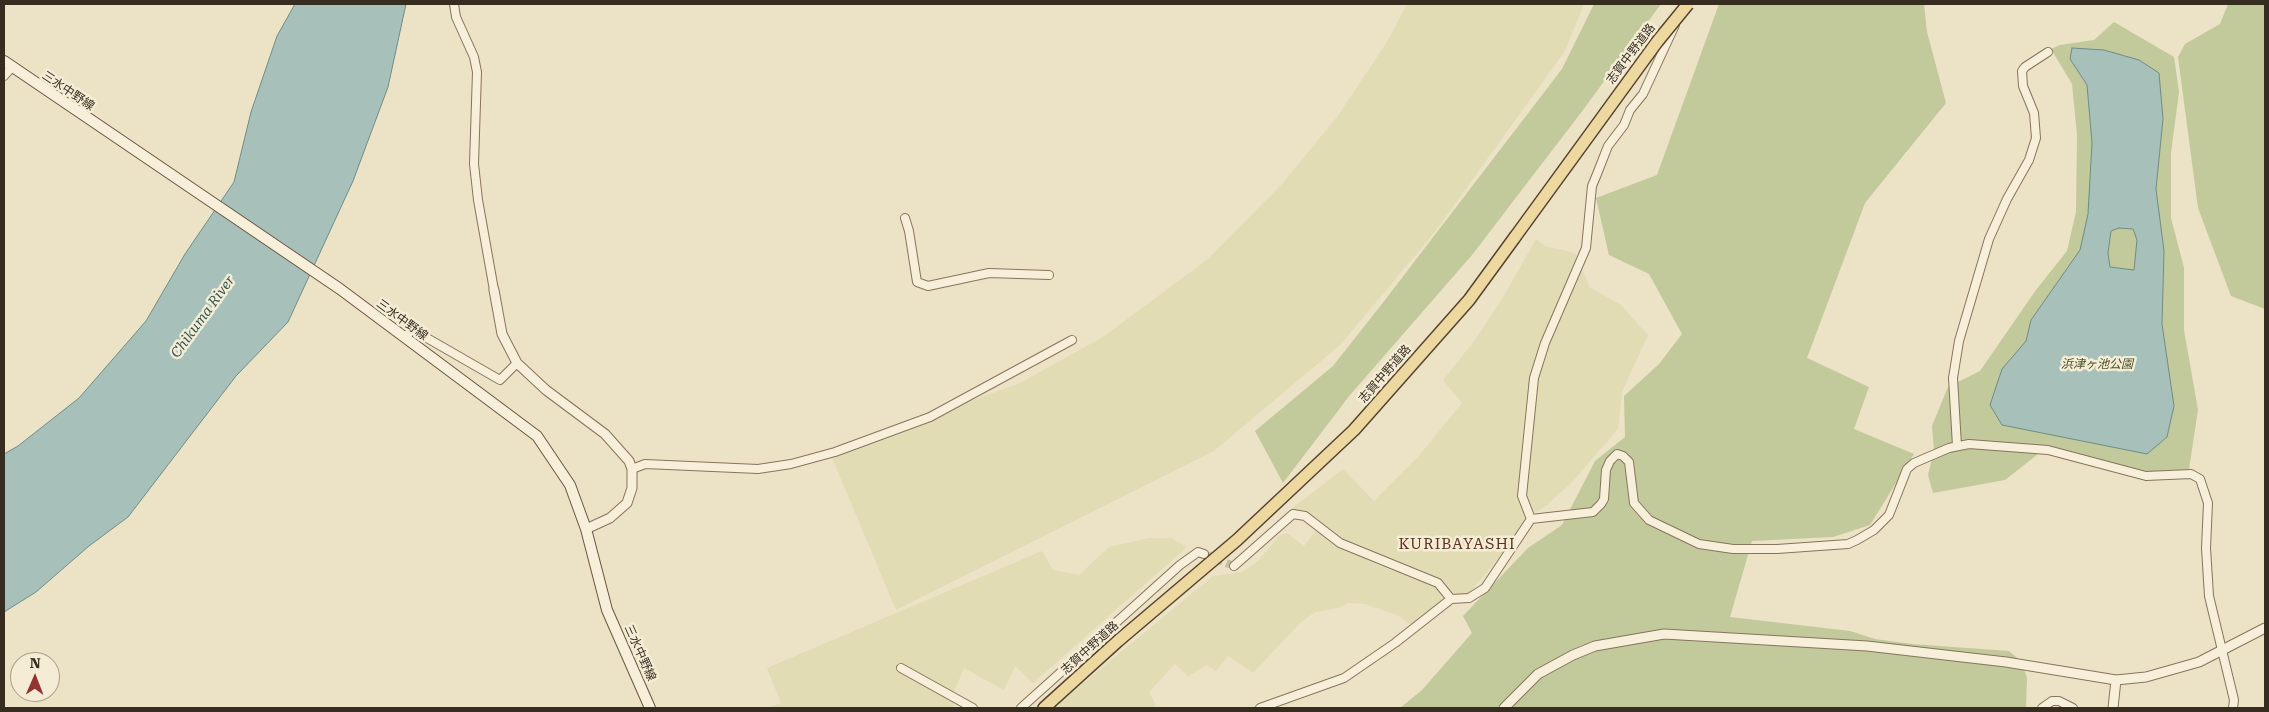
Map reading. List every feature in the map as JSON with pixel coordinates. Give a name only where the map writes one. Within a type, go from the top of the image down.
[{"type":"main road","name":"志賀中野道路","points":[[1044,708],[1118,641],[1237,540],[1354,430],[1470,300],[1657,42],[1688,4]]},
{"type":"main road","name":"三水中野線","points":[[8,64],[38,87],[340,290],[537,436],[570,485],[586,529],[607,610],[650,708]]},
{"type":"street","points":[[454,4],[456,17],[474,57],[477,72],[474,164],[478,200],[502,334],[517,363],[546,390],[605,434],[629,461],[632,469],[632,488],[627,503],[610,518],[586,529]]},
{"type":"street","points":[[1531,519],[1522,496],[1534,378],[1545,343],[1586,248],[1592,186],[1608,146],[1624,125],[1630,110],[1643,94],[1684,4]]},
{"type":"street","points":[[1957,446],[1953,378],[1959,341],[1989,239],[2007,199],[2029,160],[2036,138],[2034,113],[2023,86],[2022,71],[2048,52]]},
{"type":"street","points":[[4,76],[8,64]]},
{"type":"street","points":[[905,218],[909,231],[917,282],[928,286],[989,273],[1049,274]]},
{"type":"street","points":[[404,337],[413,330],[500,380],[517,363]]},
{"type":"street","points":[[632,469],[645,464],[758,469],[791,464],[835,452],[930,416],[1072,340]]},
{"type":"street","points":[[1531,519],[1592,512],[1604,499],[1606,470],[1610,461],[1617,454],[1623,456],[1629,462],[1634,503],[1649,520],[1699,544],[1733,550],[1848,544],[1874,530],[1890,515],[1908,468],[1914,463],[1957,446],[1981,444],[2048,450],[2146,476],[2192,474],[2200,479],[2208,502],[2206,548],[2209,596],[2234,700],[2234,708]]},
{"type":"street","points":[[1234,566],[1293,514],[1305,516],[1340,543],[1438,583],[1451,599]]},
{"type":"street","points":[[1260,708],[1344,678],[1395,643],[1451,599],[1469,598],[1486,588],[1531,519]]},
{"type":"street","points":[[1021,708],[1180,565],[1198,552],[1204,554]]},
{"type":"street","points":[[1504,708],[1538,674],[1573,655],[1595,646],[1664,634],[1867,646],[2006,662],[2116,680],[2172,671],[2222,652],[2265,628]]},
{"type":"street","points":[[901,668],[973,708]]},
{"type":"street","points":[[2113,708],[2116,680]]},
{"type":"street","points":[[2042,708],[2052,701],[2060,701],[2073,708]]},
{"type":"shaded area","points":[[1407,4],[1584,4],[1565,51],[1434,233],[1341,344],[1214,451],[896,610],[830,453],[1020,383],[1103,337],[1208,259],[1281,185],[1337,117],[1387,42]]},
{"type":"shaded area","points":[[1536,239],[1545,246],[1575,253],[1590,288],[1620,304],[1648,335],[1622,392],[1618,429],[1572,482],[1545,507],[1529,515],[1509,546],[1469,593],[1457,595],[1440,581],[1338,541],[1312,518],[1291,509],[1343,469],[1374,501],[1418,457],[1462,403],[1443,380],[1475,340],[1505,294]]},
{"type":"shaded area","points":[[1317,529],[1355,553],[1388,569],[1434,583],[1443,600],[1411,625],[1399,616],[1365,604],[1348,603],[1338,608],[1315,612],[1300,623],[1253,673],[1228,656],[1216,671],[1207,665],[1188,676],[1175,664],[1149,692],[1156,705],[1152,708],[1053,708],[1213,576],[1242,572],[1258,561],[1279,536],[1287,533],[1304,546]]},
{"type":"shaded area","points":[[1149,538],[1171,538],[1187,547],[1033,683],[1015,666],[1004,690],[964,668],[953,694],[956,701],[952,708],[768,708],[781,703],[767,668],[1042,551],[1053,570],[1079,575],[1109,547]]},
{"type":"green space","points":[[1594,4],[1661,4],[1472,255],[1350,395],[1283,483],[1255,431],[1333,366],[1562,69]]},
{"type":"green space","points":[[1719,4],[1924,4],[1927,32],[1946,103],[1865,203],[1807,358],[1869,387],[1854,429],[1914,454],[1870,525],[1833,537],[1752,541],[1730,617],[1850,631],[1875,639],[1912,644],[2009,651],[2021,661],[2027,678],[2026,708],[1400,708],[1422,690],[1472,633],[1463,616],[1528,548],[1562,525],[1595,461],[1625,437],[1624,396],[1659,364],[1682,334],[1649,274],[1609,255],[1596,198],[1657,175]]},
{"type":"green space","points":[[2228,4],[2265,4],[2265,309],[2231,296],[2198,208],[2178,57],[2185,44],[2220,24]]},
{"type":"green space","name":"浜津ヶ池公園","points":[[2114,22],[2174,57],[2179,92],[2171,153],[2171,218],[2184,268],[2184,330],[2198,410],[2189,469],[2146,473],[2047,447],[2005,480],[1933,493],[1928,475],[1934,451],[1932,426],[1948,387],[1980,371],[2036,290],[2067,251],[2076,212],[2077,135],[2072,84],[2051,49],[2060,45],[2094,40]]},
{"type":"water","name":"Chikuma River","points":[[295,4],[406,4],[388,87],[353,181],[288,322],[236,376],[128,517],[89,546],[36,592],[4,612],[4,454],[18,446],[79,398],[146,321],[185,254],[234,182],[251,112],[277,36]]},
{"type":"water","name":"浜津ヶ池公園","points":[[2072,48],[2104,50],[2139,60],[2159,73],[2163,119],[2156,189],[2164,251],[2162,324],[2174,406],[2167,437],[2147,454],[2002,425],[1990,405],[2002,369],[2026,341],[2031,320],[2080,250],[2088,214],[2092,143],[2087,85],[2070,59]],"holes":[[[2119,228],[2133,229],[2137,240],[2134,270],[2110,267],[2108,253],[2111,231]]]},
{"type":"tunnel","points":[[1204,554],[1234,566]]},
{"type":"district","name":"KURIBAYASHI","points":[[1457,545]]}]
